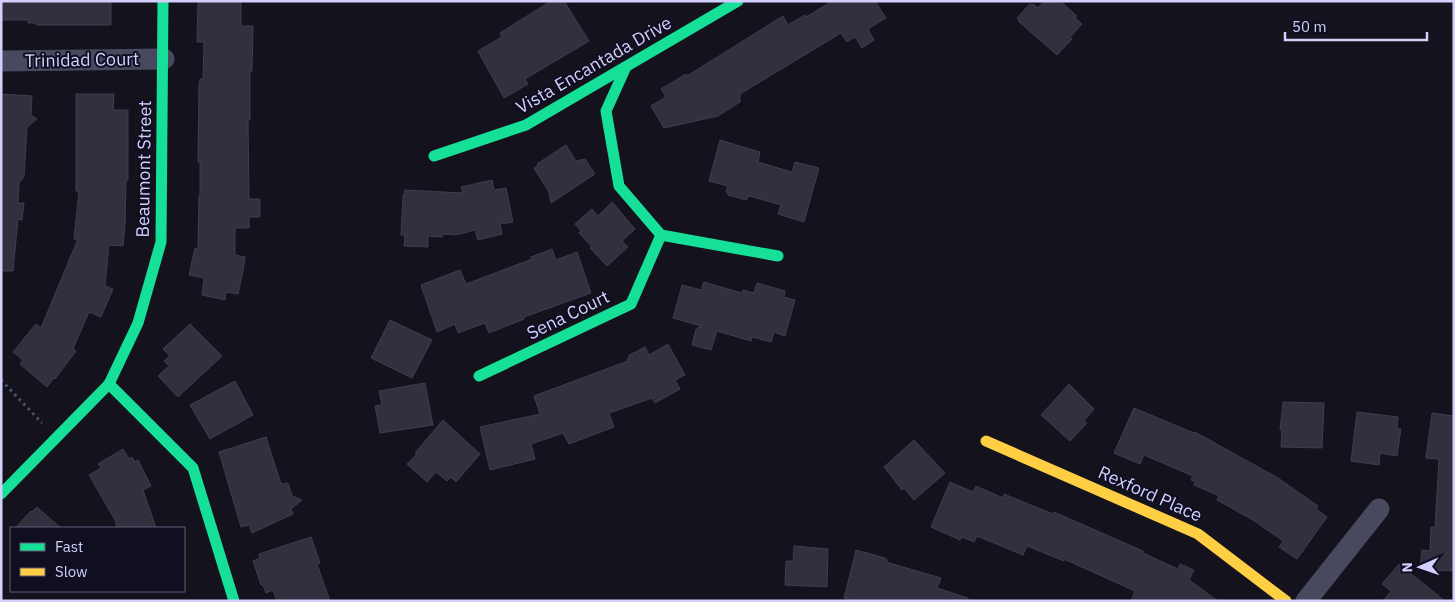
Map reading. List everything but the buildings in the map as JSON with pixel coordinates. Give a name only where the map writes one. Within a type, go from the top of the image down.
[{"type":"street","name":"Beaumont Street","points":[[1,494],[108,384],[138,323],[161,242],[163,1]]},
{"type":"street","name":"Vista Encantada Drive","points":[[434,156],[526,126],[738,1]]},
{"type":"street","name":"Trinidad Court","points":[[1,61],[164,59]]},
{"type":"street","points":[[625,69],[606,112],[619,186],[661,235],[778,256]]},
{"type":"street","name":"Sena Court","points":[[479,376],[631,304],[661,235]]},
{"type":"street","points":[[108,384],[193,468],[234,601]]},
{"type":"street","name":"Rexford Place","points":[[986,441],[1198,534],[1286,601]]},
{"type":"street","points":[[1306,601],[1379,509]]},
{"type":"path","points":[[1,380],[56,437]]},
{"type":"traffic: fast","points":[[1,494],[109,384],[138,323],[161,242],[163,1]]},
{"type":"traffic: fast","points":[[434,156],[526,125],[738,1]]},
{"type":"traffic: fast","points":[[625,69],[606,111],[619,186],[661,235],[778,256]]},
{"type":"traffic: fast","points":[[479,376],[631,304],[661,235]]},
{"type":"traffic: fast","points":[[109,384],[193,468],[234,601]]},
{"type":"traffic: slow","points":[[986,441],[1198,534],[1286,601]]}]
